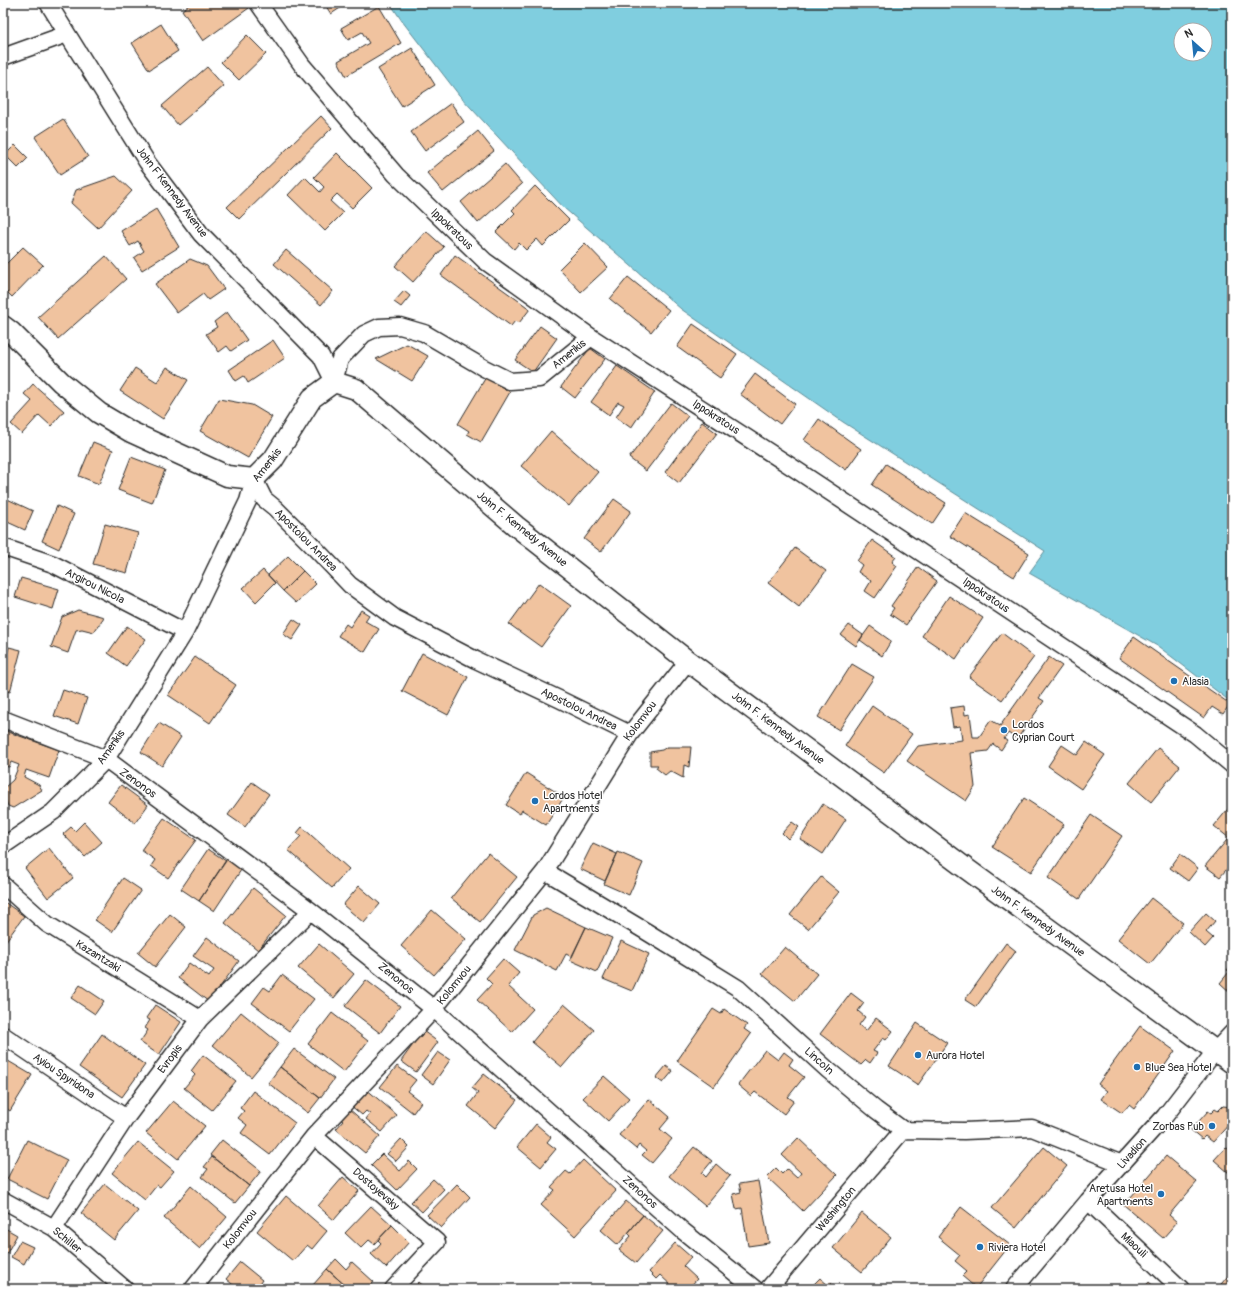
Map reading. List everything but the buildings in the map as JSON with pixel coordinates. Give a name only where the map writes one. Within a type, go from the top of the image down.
[{"type":"street","name":"John F Kennedy Avenue","points":[[48,3],[147,162],[202,234],[321,356],[334,382]]},
{"type":"street","name":"Ippokratous","points":[[258,3],[302,64],[396,175],[485,261],[591,337],[802,473],[1195,734],[1232,765]]},
{"type":"street","points":[[3,57],[66,34]]},
{"type":"street","points":[[3,326],[11,332],[61,382],[99,413],[131,432],[227,476],[254,480]]},
{"type":"street","name":"Amerikis","points":[[3,846],[53,812],[106,759],[185,632],[248,501],[254,480],[273,460],[312,398],[334,382],[340,359],[364,334],[379,327],[400,326],[424,333],[484,368],[510,381],[539,379],[591,337]]},
{"type":"street","name":"John F. Kennedy Avenue","points":[[334,382],[356,389],[516,526],[688,661],[964,867],[1232,1063]]},
{"type":"street","name":"Apostolou Andrea","points":[[254,480],[264,499],[309,542],[350,585],[395,618],[476,660],[630,734]]},
{"type":"street","name":"Argirou Nicola","points":[[3,547],[53,564],[185,632]]},
{"type":"street","name":"Kolomvou","points":[[193,1289],[314,1136],[434,1009],[545,871],[630,734],[688,661]]},
{"type":"street","name":"Zenonos","points":[[3,719],[106,759],[311,910],[434,1009],[683,1231],[754,1289]]},
{"type":"street","name":"Lincoln","points":[[545,871],[738,988],[828,1070],[876,1110],[903,1130]]},
{"type":"street","name":"Kazantzaki","points":[[3,885],[47,924],[200,1019]]},
{"type":"street","name":"Evropis","points":[[54,1228],[126,1118],[200,1019],[311,910]]},
{"type":"street","name":"Livadion","points":[[1014,1289],[1088,1202],[1165,1116],[1216,1050],[1232,1033]]},
{"type":"street","name":"Ayiou Spyridona","points":[[3,1035],[126,1118]]},
{"type":"street","points":[[903,1130],[964,1131],[1032,1128],[1122,1164]]},
{"type":"street","name":"Washington","points":[[768,1289],[903,1130]]},
{"type":"street","name":"Dostoyevsky","points":[[314,1136],[437,1242],[393,1289]]},
{"type":"street","name":"Schiller","points":[[3,1200],[54,1228],[125,1289]]},
{"type":"street","name":"Miaouli","points":[[1088,1202],[1181,1289]]},
{"type":"water","points":[[390,3],[1232,3],[1232,707],[1227,699],[1159,647],[1029,573],[1045,551],[843,422],[681,309],[564,208],[459,95],[402,21]]},
{"type":"place","name":"Alasia","points":[[1174,681]]},
{"type":"place","name":"Lordos Cyprian Court","points":[[1004,730]]},
{"type":"place","name":"Lordos Hotel Apartments","points":[[535,801]]},
{"type":"place","name":"Aurora Hotel","points":[[918,1055]]},
{"type":"place","name":"Blue Sea Hotel","points":[[1137,1067]]},
{"type":"place","name":"Zorbas Pub","points":[[1212,1126]]},
{"type":"place","name":"Aretusa Hotel Apartments","points":[[1161,1194]]},
{"type":"place","name":"Riviera Hotel","points":[[980,1247]]}]
